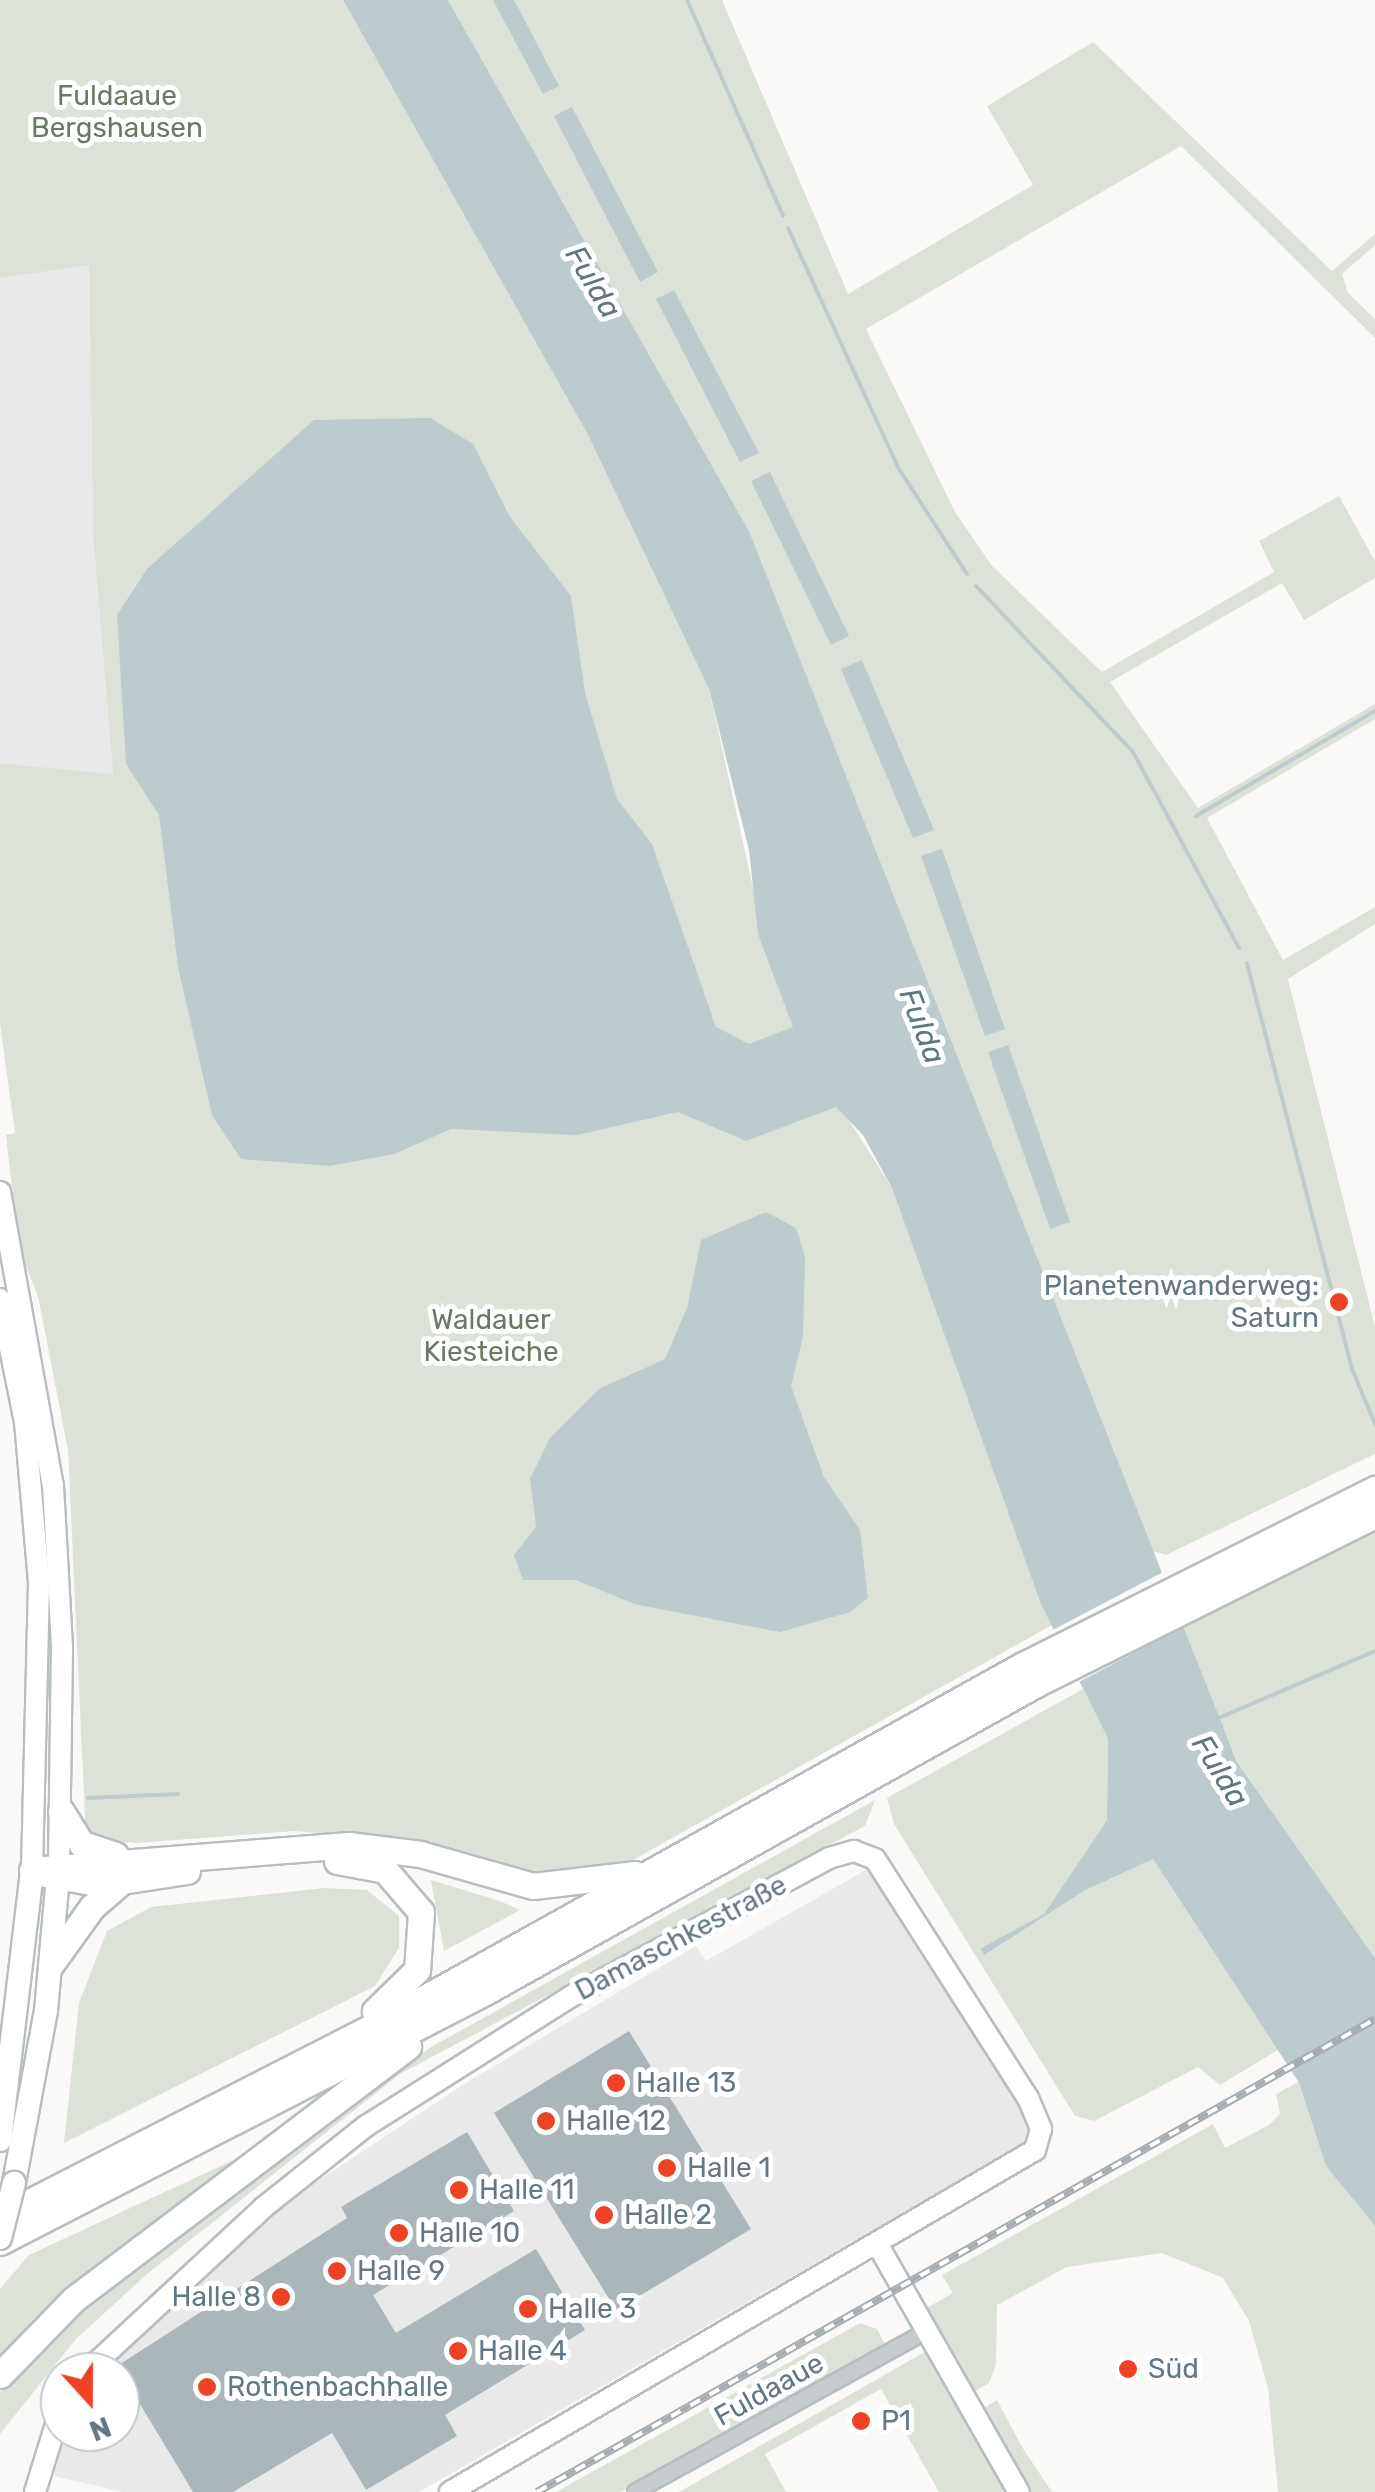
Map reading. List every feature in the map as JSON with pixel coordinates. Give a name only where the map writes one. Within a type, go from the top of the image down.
[{"type":"highway","points":[[0,2240],[484,1992],[1174,1586],[1375,1489]]},
{"type":"highway","points":[[0,2217],[276,2077],[678,1860],[1375,1515]]},
{"type":"highway","points":[[61,1811],[85,1847],[134,1859]]},
{"type":"highway","points":[[59,1872],[134,1859],[360,1846],[554,1886],[678,1860]]},
{"type":"highway","points":[[32,1870],[121,1882],[355,1860],[386,1870],[410,1890],[425,1936],[410,1980],[276,2077]]},
{"type":"highway","points":[[50,1964],[92,1907],[121,1882]]},
{"type":"highway","points":[[0,2375],[74,2299],[484,1992]]},
{"type":"main road","points":[[0,2140],[32,1870]]},
{"type":"main road","points":[[0,2240],[14,2183],[50,1964],[59,1872]]},
{"type":"street","points":[[0,1192],[46,1422],[60,1579],[59,1872]]},
{"type":"street","points":[[0,1272],[26,1313]]},
{"type":"street","points":[[0,1299],[26,1422],[39,1583],[32,1870]]},
{"type":"street","name":"Damaschkestraße","points":[[107,2352],[264,2206],[366,2126],[572,1996],[854,1851],[875,1859],[1041,2129],[1030,2156],[450,2492]]},
{"type":"street","points":[[879,2246],[1019,2492]]},
{"type":"street","name":"Fuldaaue","points":[[636,2492],[927,2331]]},
{"type":"street","points":[[36,2492],[48,2452]]},
{"type":"shaded area","points":[[89,264],[93,535],[113,774],[0,763],[0,278]]},
{"type":"shaded area","points":[[873,1866],[1033,2124],[1028,2140],[419,2492],[123,2492],[54,2476],[61,2452],[140,2452],[140,2352],[119,2352],[297,2195],[464,2084],[696,1946],[706,1961]]},
{"type":"green space","name":"Waldauer Kiesteiche","points":[[0,0],[343,0],[588,435],[709,689],[753,888],[850,1122],[892,1188],[1052,1625],[617,1869],[508,1873],[419,1841],[295,1831],[136,1843],[86,1839],[68,1450],[38,1296],[19,1249],[6,1135],[15,1133],[0,1024],[0,763],[113,774],[93,535],[89,265],[0,278]]},
{"type":"green space","points":[[448,0],[722,0],[848,294],[1033,185],[987,106],[1093,42],[1332,271],[1375,234],[1375,245],[1342,274],[1348,293],[1375,319],[1375,338],[1181,146],[866,329],[955,512],[992,566],[1102,672],[1274,572],[1259,541],[1339,496],[1375,561],[1375,578],[1304,620],[1282,583],[1110,682],[1198,808],[1375,704],[1375,719],[1207,818],[1283,960],[1375,907],[1375,924],[1288,979],[1375,1327],[1375,1454],[1166,1555],[1150,1550],[749,531]]},
{"type":"green space","points":[[1375,1532],[1375,1958],[1238,1763],[1180,1628]]},
{"type":"green space","points":[[1083,1689],[1108,1739],[1107,1820],[1044,1914],[981,1950],[986,1955],[1084,1891],[1153,1859],[1278,2050],[1220,2085],[1198,2067],[1094,2121],[1075,2116],[894,1824],[887,1798]]},
{"type":"green space","points":[[875,1800],[865,1826],[400,2074],[146,2275],[66,2352],[40,2352],[40,2384],[0,2434],[0,2392],[43,2342],[344,2104],[433,2046]]},
{"type":"green space","points":[[431,1880],[500,1901],[520,1910],[444,1951]]},
{"type":"green space","points":[[324,1888],[367,1890],[399,1916],[399,1948],[375,1986],[64,2143],[79,2003],[107,1931],[151,1907]]},
{"type":"green space","points":[[1298,2082],[1326,2166],[1375,2226],[1375,2492],[1278,2492],[1268,2388],[1249,2321],[1223,2278],[1162,2253],[1067,2267],[997,2305],[996,2364],[989,2383],[974,2392],[925,2309],[953,2293],[942,2275],[1213,2124],[1225,2148],[1269,2125],[1280,2114],[1276,2094]]},
{"type":"green space","points":[[240,2157],[35,2318],[0,2356],[0,2289],[29,2255]]},
{"type":"green space","points":[[860,2323],[877,2329],[886,2347],[620,2492],[556,2492]]},
{"type":"green space","points":[[930,2349],[1010,2492],[939,2492],[881,2389],[765,2454],[786,2492],[679,2492]]},
{"type":"green space","points":[[997,2400],[1052,2492],[1029,2492],[984,2408]]},
{"type":"water","name":"Fulda","points":[[343,0],[448,0],[749,531],[1237,1762],[1375,1958],[1375,2226],[1326,2166],[1298,2081],[1153,1859],[1084,1891],[985,1955],[980,1949],[1044,1914],[1107,1820],[1108,1739],[1041,1604],[892,1188],[863,1135],[836,1107],[746,1141],[678,1112],[577,1135],[451,1129],[394,1154],[330,1166],[241,1159],[212,1115],[178,967],[159,815],[126,764],[117,615],[147,569],[314,420],[430,418],[473,444],[510,517],[571,596],[585,693],[617,799],[652,844],[716,1027],[749,1044],[793,1027],[758,934],[749,850],[709,689],[588,435]]},
{"type":"water","points":[[493,0],[514,0],[559,86],[543,94]]},
{"type":"water","points":[[572,107],[658,272],[640,282],[554,116]]},
{"type":"water","points":[[674,290],[759,453],[740,462],[656,299]]},
{"type":"water","points":[[770,472],[849,636],[831,645],[751,481]]},
{"type":"water","points":[[862,660],[934,830],[913,838],[841,669]]},
{"type":"water","points":[[942,849],[1005,1029],[985,1036],[921,856]]},
{"type":"water","points":[[1008,1045],[1070,1222],[1050,1229],[988,1052]]},
{"type":"water","points":[[766,1212],[796,1228],[805,1257],[803,1337],[791,1386],[824,1477],[860,1530],[868,1598],[850,1612],[780,1632],[634,1604],[576,1580],[523,1580],[514,1555],[536,1527],[530,1479],[550,1438],[599,1389],[665,1359],[687,1308],[701,1240]]},
{"type":"pier","points":[[1163,1572],[1185,1626],[1075,1684],[1049,1632]]},
{"type":"building","points":[[629,2031],[751,2229],[616,2310],[494,2113]]},
{"type":"building","points":[[467,2132],[514,2211],[373,2295],[396,2333],[536,2249],[585,2330],[445,2415],[457,2436],[366,2490],[332,2433],[233,2492],[193,2492],[140,2404],[139,2352],[347,2218],[341,2207]]},
{"type":"waterway","points":[[687,0],[783,216]]},
{"type":"waterway","points":[[788,228],[899,469],[967,574]]},
{"type":"waterway","points":[[976,586],[1133,752],[1239,948]]},
{"type":"waterway","points":[[1196,816],[1375,711]]},
{"type":"waterway","points":[[1247,963],[1352,1369],[1375,1424]]},
{"type":"waterway","name":"Fulda","points":[[1214,1720],[1375,1651]]},
{"type":"waterway","points":[[88,1798],[178,1794]]},
{"type":"railway","points":[[537,2492],[1375,2019]]},
{"type":"place","name":"Planetenwanderweg: Saturn","points":[[1339,1302]]},
{"type":"place","name":"Halle 13","points":[[616,2083]]},
{"type":"place","name":"Halle 12","points":[[546,2121]]},
{"type":"place","name":"Halle 1","points":[[667,2168]]},
{"type":"place","name":"Halle 11","points":[[459,2190]]},
{"type":"place","name":"Halle 2","points":[[604,2215]]},
{"type":"place","name":"Halle 10","points":[[399,2233]]},
{"type":"place","name":"Halle 9","points":[[337,2271]]},
{"type":"place","name":"Halle 8","points":[[281,2297]]},
{"type":"place","name":"Halle 3","points":[[528,2309]]},
{"type":"place","name":"Halle 4","points":[[458,2351]]},
{"type":"place","name":"Süd","points":[[1128,2369]]},
{"type":"place","name":"Rothenbachhalle","points":[[207,2387]]},
{"type":"place","name":"P1","points":[[861,2421]]},
{"type":"park label","name":"Fuldaaue Bergshausen","points":[[117,112]]}]
